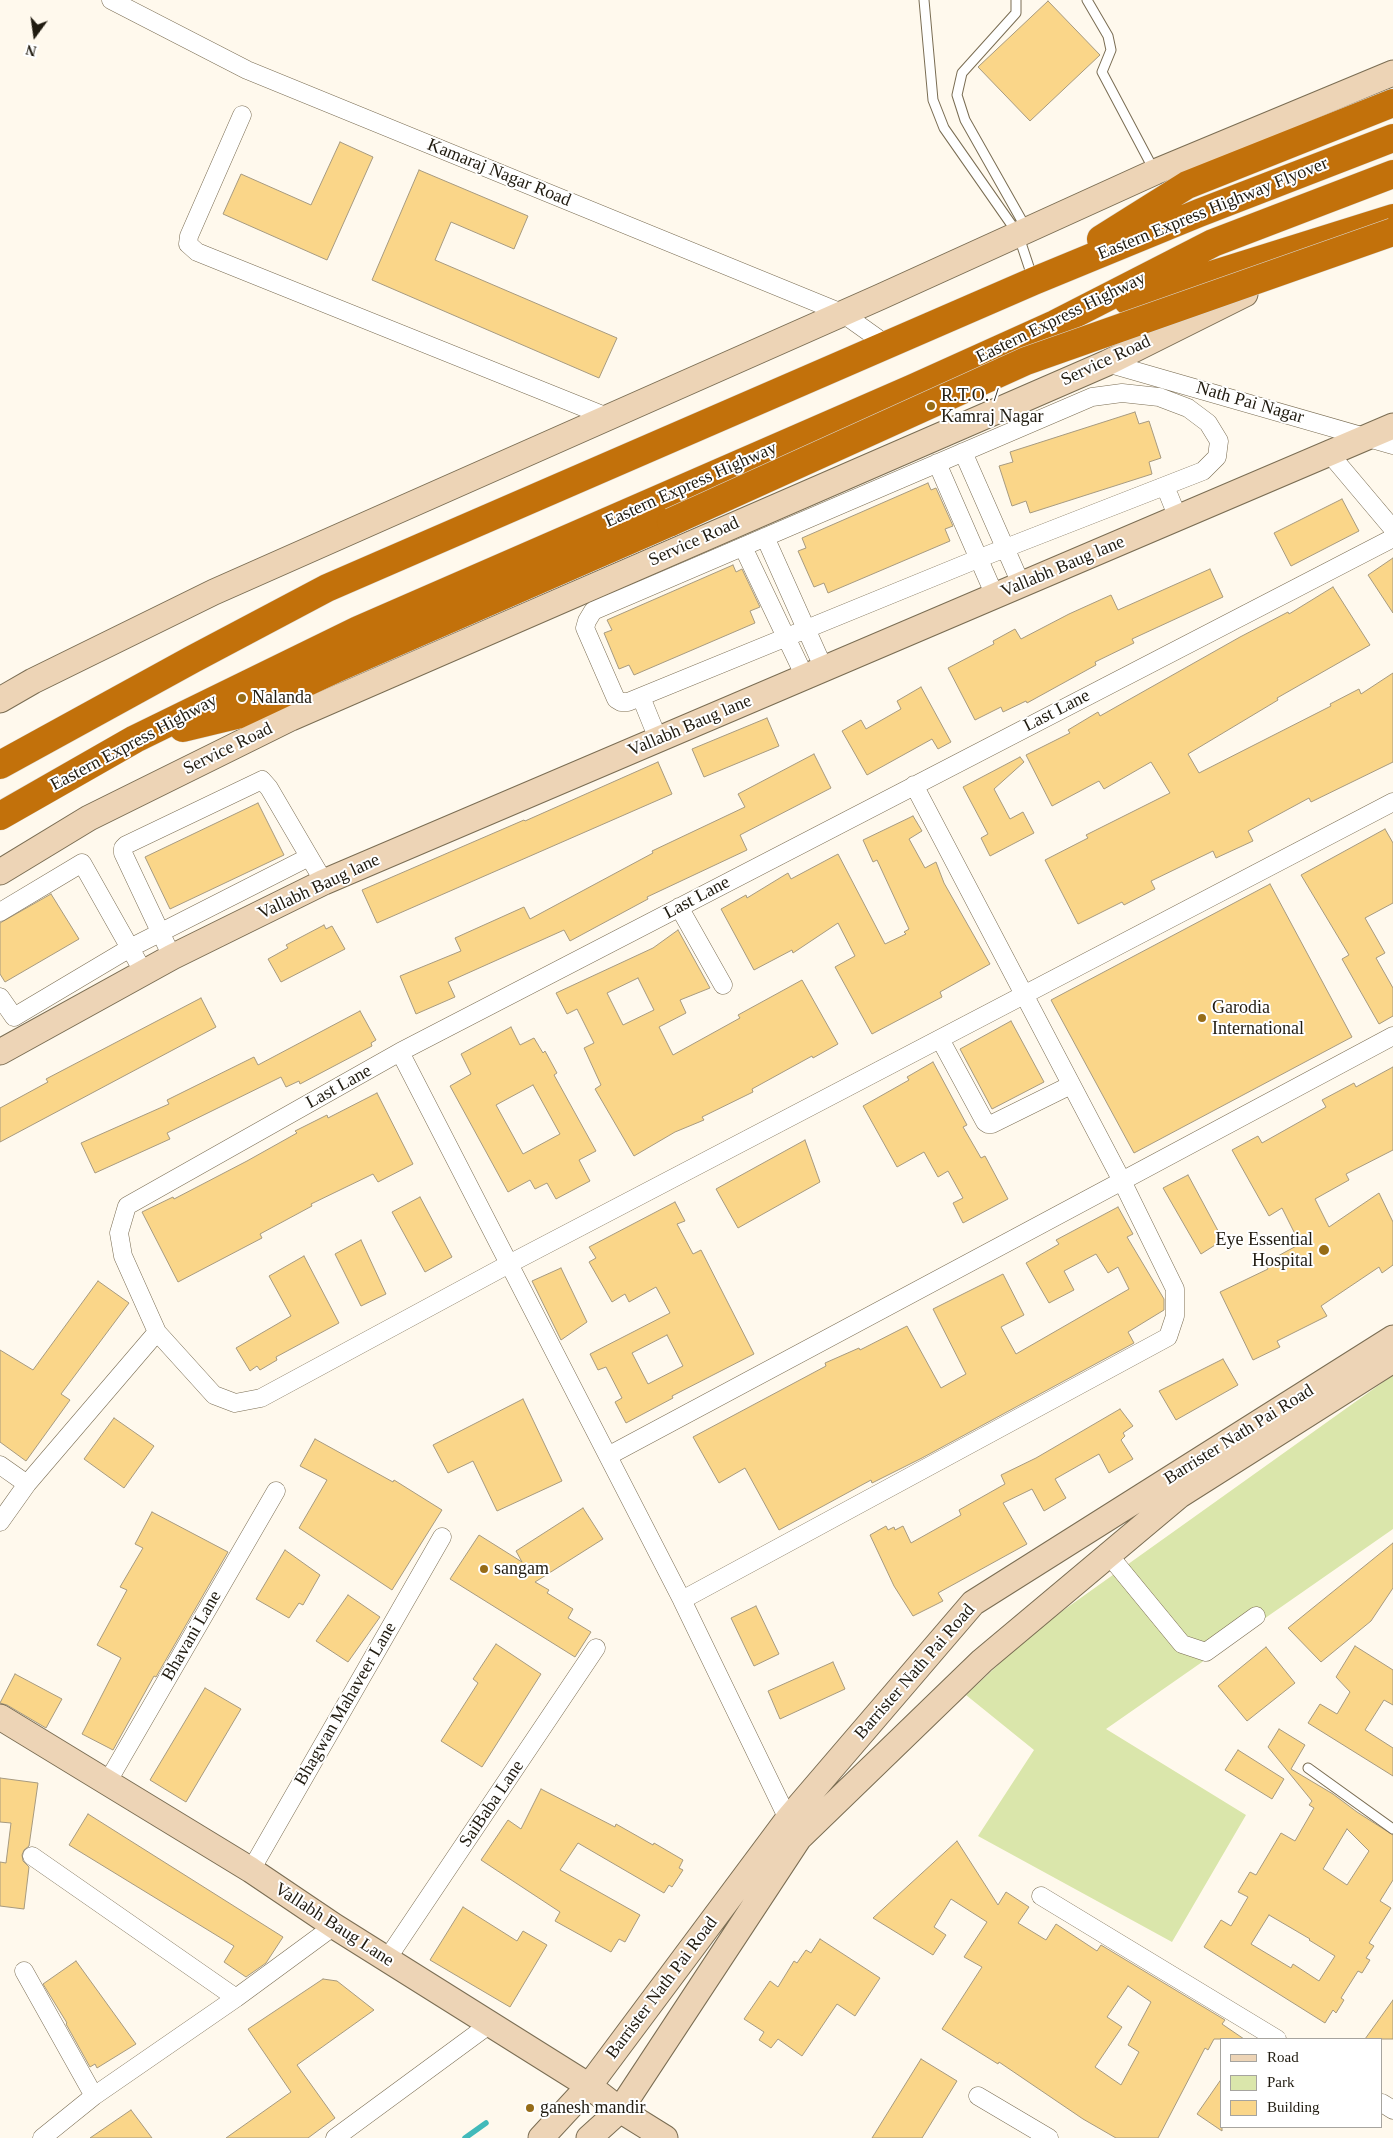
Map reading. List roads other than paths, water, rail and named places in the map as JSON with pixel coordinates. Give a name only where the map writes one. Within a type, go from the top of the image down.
[{"type":"highway","points":[[0,765],[327,588],[1034,281],[1187,185],[1393,103]]},
{"type":"highway","name":"Eastern Express Highway Flyover","points":[[1034,281],[1199,213],[1393,138]]},
{"type":"highway","name":"Eastern Express Highway","points":[[0,816],[135,739],[358,630],[914,388],[1055,324],[1213,243],[1393,174]]},
{"type":"highway","points":[[1353,190],[1393,189]]},
{"type":"highway","points":[[1055,324],[1393,219]]},
{"type":"highway","points":[[135,739],[237,715],[335,669],[671,522],[1026,362],[1393,232]]},
{"type":"street","name":"Kamaraj Nagar Road","points":[[112,0],[247,70],[842,313],[887,345]]},
{"type":"street","points":[[0,700],[34,681],[214,592],[610,418],[1155,172],[1393,73]]},
{"type":"street","points":[[242,115],[189,236],[188,244],[197,252],[610,418]]},
{"type":"street","name":"Service Road","points":[[0,872],[89,818],[291,718],[1107,363],[1393,219]]},
{"type":"street","name":"Nath Pai Nagar","points":[[1107,363],[1393,445]]},
{"type":"street","points":[[1122,393],[1159,397],[1188,408],[1208,423],[1219,441],[1217,457],[1202,471],[980,558],[641,697],[628,702],[621,702],[616,699],[585,628],[589,615],[593,611],[937,463],[1092,397],[1122,393]]},
{"type":"street","name":"Vallabh Baug lane","points":[[0,1052],[172,957],[324,882],[1393,426]]},
{"type":"street","points":[[963,452],[1021,584]]},
{"type":"street","points":[[1329,453],[1393,528]]},
{"type":"street","points":[[937,463],[995,596]]},
{"type":"street","points":[[1165,486],[1178,518]]},
{"type":"street","points":[[765,537],[806,630],[814,673]]},
{"type":"street","name":"Last Lane","points":[[1393,538],[400,1052],[127,1206],[119,1233],[123,1256],[157,1332],[214,1395],[235,1403],[260,1398],[509,1264],[1393,802]]},
{"type":"street","points":[[744,547],[785,638],[814,673]]},
{"type":"street","points":[[641,697],[658,739]]},
{"type":"street","points":[[172,957],[123,853],[123,848],[126,845],[262,780],[270,788],[324,882]]},
{"type":"street","points":[[682,1600],[1168,1337],[1176,1316],[1175,1288],[1122,1181],[914,785]]},
{"type":"street","points":[[0,998],[14,1017],[130,948],[309,857]]},
{"type":"street","points":[[0,912],[82,863],[144,973]]},
{"type":"street","points":[[679,907],[723,985]]},
{"type":"street","points":[[608,1456],[1393,1036]]},
{"type":"street","points":[[940,1039],[985,1122],[988,1124],[992,1124],[1071,1085]]},
{"type":"street","points":[[400,1052],[682,1600],[795,1827]]},
{"type":"street","points":[[0,1522],[28,1484],[157,1332]]},
{"type":"street","name":"Barrister Nath Pai Road","points":[[541,2138],[589,2086],[973,1603],[1393,1338]]},
{"type":"street","points":[[589,2138],[620,2110],[795,1827],[982,1661],[1180,1494],[1393,1360]]},
{"type":"street","points":[[0,1466],[28,1484]]},
{"type":"street","name":"Bhavani Lane","points":[[108,1781],[276,1491]]},
{"type":"street","name":"Bhagwan Mahaveer Lane","points":[[251,1870],[442,1537]]},
{"type":"street","points":[[1108,1554],[1182,1644],[1206,1652],[1256,1616]]},
{"type":"street","name":"SaiBaba Lane","points":[[387,1959],[596,1648]]},
{"type":"street","name":"Vallabh Baug Lane","points":[[0,1717],[108,1781],[251,1870],[334,1926],[589,2086],[620,2110],[665,2138]]},
{"type":"street","points":[[32,1856],[236,1998]]},
{"type":"street","points":[[1041,1896],[1275,2038]]},
{"type":"street","points":[[42,2138],[94,2096],[236,1998],[334,1926]]},
{"type":"street","points":[[24,1971],[94,2096]]},
{"type":"street","points":[[335,2138],[490,2024]]},
{"type":"street","points":[[978,2096],[1049,2138]]},
{"type":"lane","points":[[924,0],[933,100],[944,128],[1023,232]]},
{"type":"lane","points":[[1016,0],[1016,13],[962,73],[957,95],[965,120],[1023,232],[1034,281]]},
{"type":"lane","points":[[1087,0],[1108,36],[1111,50],[1102,72],[1155,172]]},
{"type":"lane","points":[[1308,1768],[1393,1829]]},
{"type":"waterway","points":[[465,2138],[486,2123]]},
{"type":"place","name":"R.T.O. / Kamraj Nagar","points":[[931,406]]},
{"type":"place","name":"Nalanda","points":[[242,698]]},
{"type":"place","name":"Garodia International","points":[[1202,1018]]},
{"type":"place","name":"Eye Essential Hospital","points":[[1324,1250]]},
{"type":"place","name":"sangam","points":[[484,1569]]},
{"type":"place","name":"ganesh mandir","points":[[530,2108]]}]
